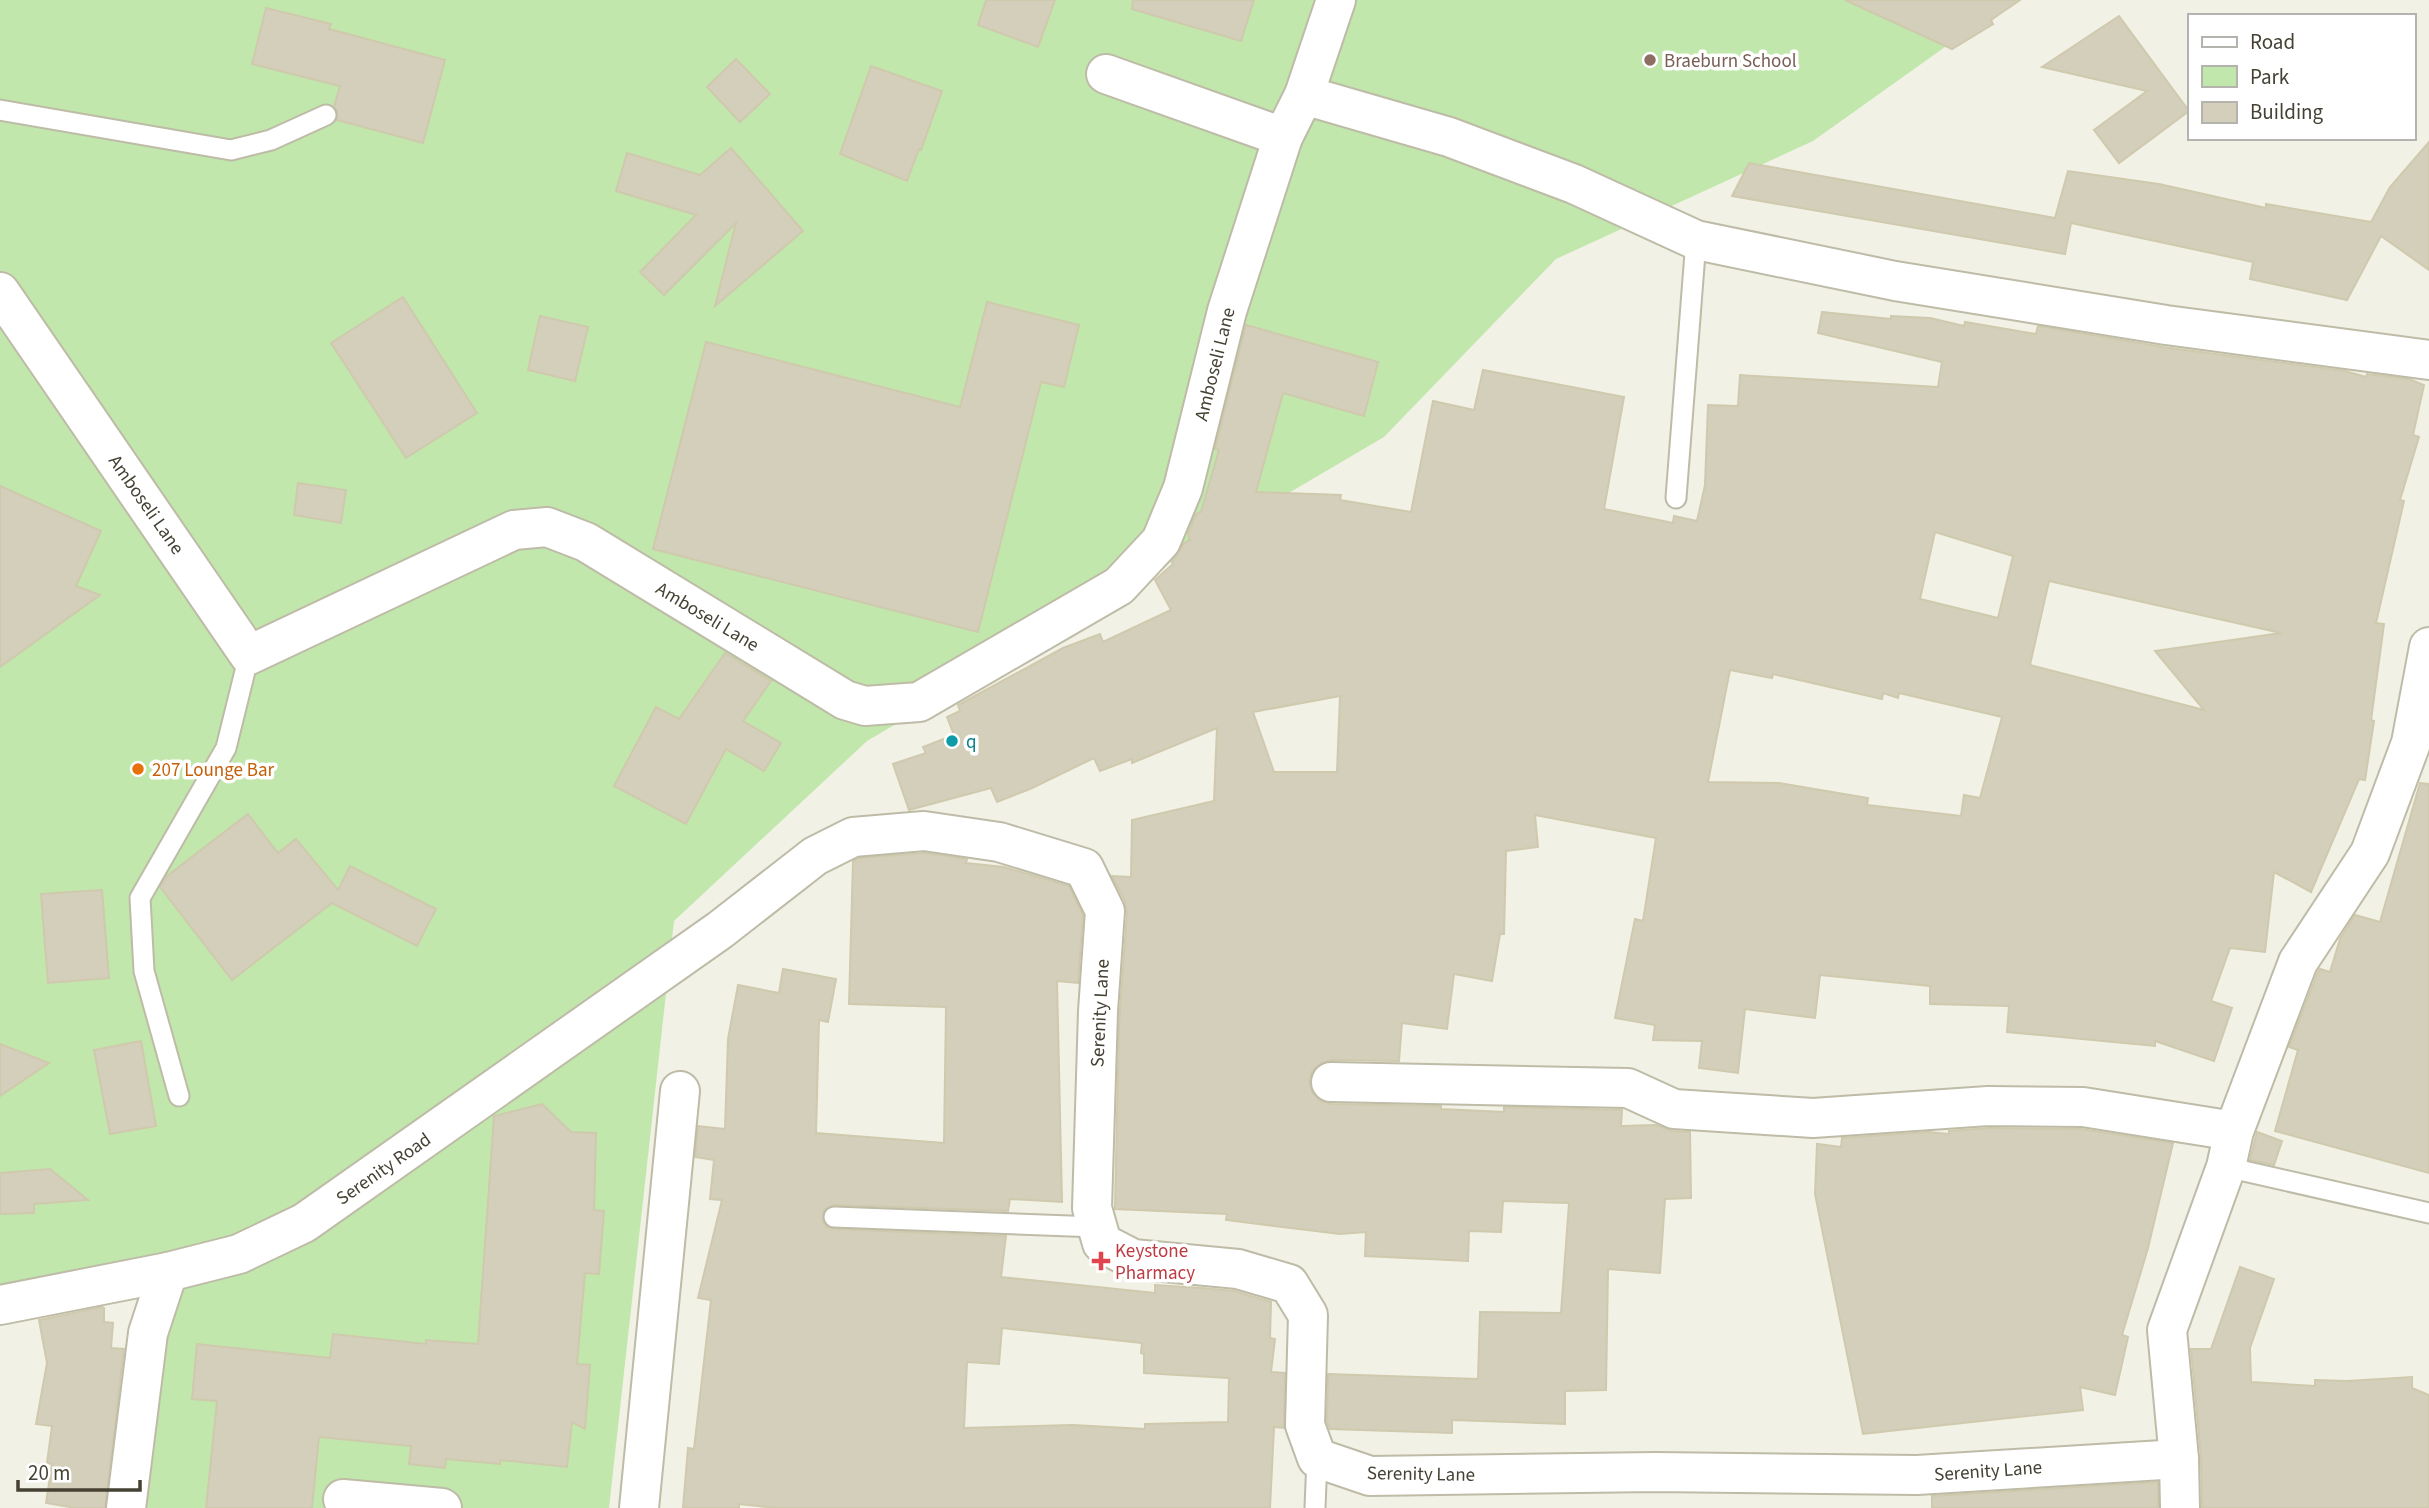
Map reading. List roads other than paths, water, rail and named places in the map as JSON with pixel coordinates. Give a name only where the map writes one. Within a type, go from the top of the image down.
[{"type":"street","name":"Amboseli Lane","points":[[0,292],[249,655],[310,629],[514,530],[547,527],[586,542],[845,700],[865,706],[919,702],[1119,586],[1161,541],[1183,488],[1227,311],[1283,137],[1304,95],[1336,0]]},
{"type":"street","points":[[1106,74],[1283,137]]},
{"type":"street","points":[[1304,95],[1449,137],[1574,184],[1696,240],[1908,284],[2166,325],[2429,360]]},
{"type":"street","points":[[2180,1508],[2179,1459],[2168,1330],[2298,962],[2370,853],[2424,705],[2429,647]]},
{"type":"street","name":"Serenity Lane","points":[[720,930],[815,856],[853,838],[924,831],[999,842],[1084,868],[1105,911],[1098,1012],[1092,1208],[1097,1227]]},
{"type":"street","name":"Serenity Road","points":[[0,1305],[168,1272],[239,1254],[304,1223],[720,930]]},
{"type":"street","points":[[1331,1082],[1628,1088],[1674,1109],[1813,1118],[1988,1106],[2083,1107],[2230,1149]]},
{"type":"street","points":[[639,1508],[680,1091]]},
{"type":"street","points":[[1097,1227],[1102,1243],[1133,1259],[1238,1269],[1289,1284],[1308,1315],[1305,1425],[1317,1458]]},
{"type":"street","points":[[126,1508],[148,1333],[168,1272]]},
{"type":"street","name":"Serenity Lane","points":[[1317,1458],[1370,1476],[1656,1472],[1917,1475],[2179,1459]]},
{"type":"street","points":[[343,1499],[442,1508]]},
{"type":"lane","points":[[0,110],[231,150],[271,140],[326,115]]},
{"type":"lane","points":[[1676,498],[1696,240]]},
{"type":"lane","points":[[179,1096],[144,971],[140,898],[226,748],[249,655]]},
{"type":"lane","points":[[2230,1149],[2429,1213]]},
{"type":"lane","points":[[834,1217],[1097,1227]]},
{"type":"lane","points":[[1315,1508],[1317,1458]]},
{"type":"place","name":"Braeburn School","points":[[1650,60]]},
{"type":"place","name":"q","points":[[952,741]]},
{"type":"place","name":"207 Lounge Bar","points":[[138,769]]},
{"type":"place","name":"Keystone Pharmacy","points":[[1101,1261]]}]
